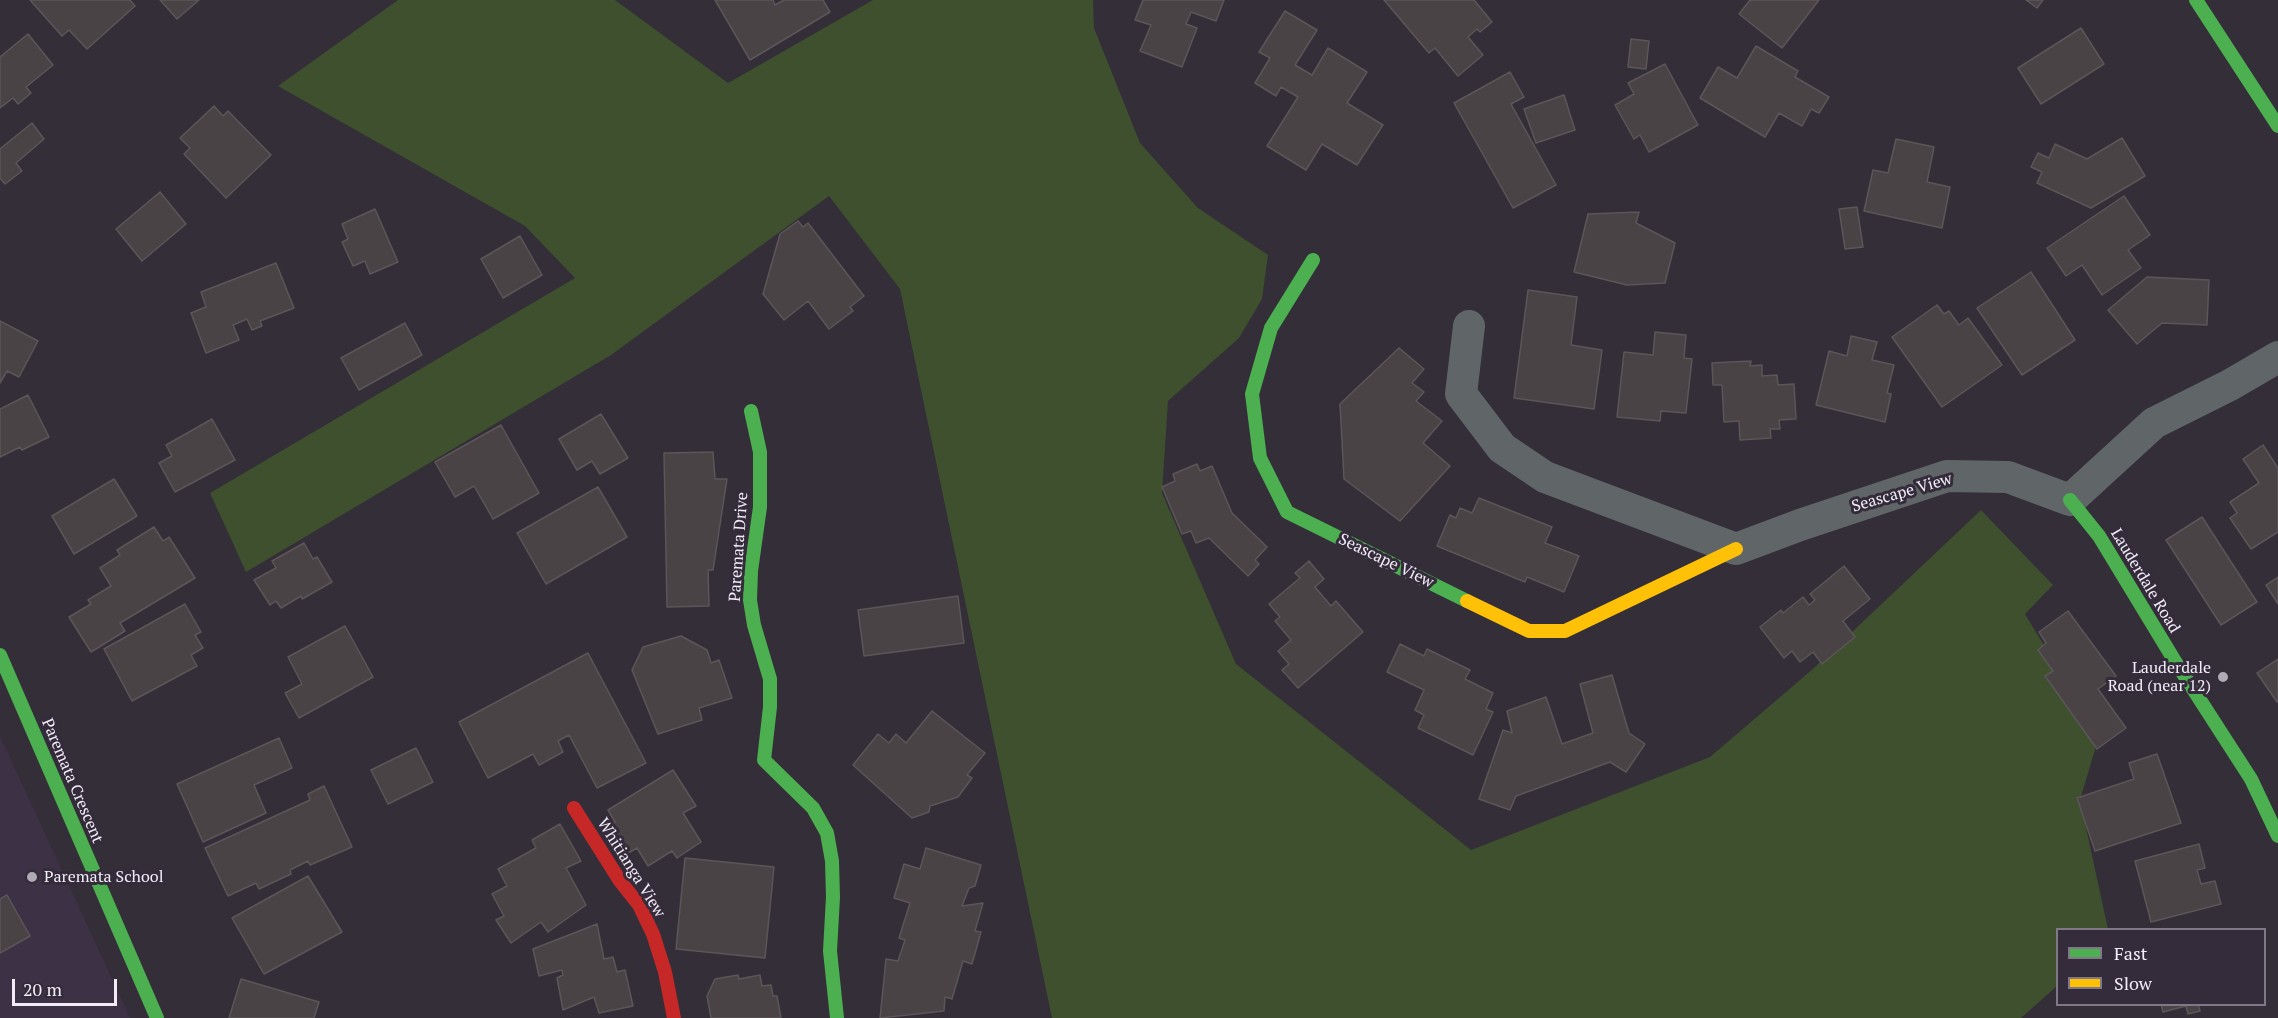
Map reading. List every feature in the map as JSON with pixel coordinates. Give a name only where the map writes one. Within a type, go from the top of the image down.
[{"type":"street","points":[[2196,0],[2278,126]]},
{"type":"street","name":"Seascape View","points":[[1313,260],[1271,328],[1252,394],[1260,458],[1287,512],[1529,631],[1565,630],[1736,549],[1947,476],[2008,477],[2070,500]]},
{"type":"street","points":[[1469,326],[1461,393],[1502,448],[1545,477],[1736,549]]},
{"type":"street","points":[[2070,500],[2154,423],[2230,385],[2278,357]]},
{"type":"street","name":"Paremata Drive","points":[[751,411],[760,452],[760,507],[750,600],[754,625],[770,679],[770,707],[764,760],[813,808],[827,833],[832,861],[830,951],[837,1018]]},
{"type":"street","name":"Lauderdale Road","points":[[2070,500],[2099,536],[2173,658],[2251,779],[2278,836]]},
{"type":"street","name":"Paremata Crescent","points":[[0,655],[157,1018]]},
{"type":"street","name":"Whitianga View","points":[[574,807],[620,881],[639,905],[665,972],[674,1018]]},
{"type":"shaded area","name":"Paremata School","points":[[0,736],[130,1018],[0,1018]]},
{"type":"green space","points":[[398,0],[615,0],[728,83],[873,0],[1093,0],[1094,28],[1140,143],[1198,208],[1268,255],[1262,299],[1239,338],[1168,401],[1162,493],[1236,664],[1471,850],[1710,757],[1814,668],[1981,510],[2053,585],[2025,614],[2099,736],[2080,800],[2108,928],[2056,928],[2056,987],[2021,1018],[1052,1018],[900,289],[829,196],[611,355],[246,572],[210,493],[575,278],[525,226],[278,86]]},
{"type":"building","points":[[30,0],[130,0],[135,6],[87,49],[69,30],[62,36]]},
{"type":"building","points":[[160,0],[199,0],[177,19]]},
{"type":"building","points":[[715,0],[773,0],[775,5],[784,0],[823,0],[830,12],[750,60]]},
{"type":"building","points":[[1143,0],[1224,0],[1216,21],[1191,12],[1186,24],[1197,28],[1182,67],[1140,51],[1151,25],[1135,20]]},
{"type":"building","points":[[1384,0],[1474,0],[1492,22],[1480,32],[1477,29],[1468,37],[1483,55],[1458,76],[1435,48],[1429,53]]},
{"type":"building","points":[[1750,0],[1819,0],[1782,48],[1739,14]]},
{"type":"building","points":[[2026,0],[2043,0],[2037,8]]},
{"type":"building","points":[[1285,11],[1317,30],[1295,65],[1312,75],[1328,48],[1367,72],[1347,103],[1383,125],[1357,165],[1322,144],[1306,170],[1267,146],[1298,97],[1281,87],[1276,96],[1255,83],[1270,58],[1259,52]]},
{"type":"building","points":[[2081,28],[2104,64],[2041,104],[2018,68]]},
{"type":"building","points":[[28,34],[53,65],[26,87],[31,93],[18,104],[13,98],[0,108],[0,57]]},
{"type":"building","points":[[1631,39],[1649,41],[1646,69],[1628,67]]},
{"type":"building","points":[[1756,46],[1798,71],[1795,77],[1829,97],[1819,113],[1811,109],[1802,126],[1779,113],[1765,137],[1700,98],[1718,67],[1737,78]]},
{"type":"building","points":[[1665,64],[1698,125],[1649,152],[1640,135],[1634,139],[1615,105],[1634,94],[1628,83]]},
{"type":"building","points":[[1510,72],[1524,97],[1511,104],[1556,185],[1513,208],[1454,103]]},
{"type":"building","points":[[1564,95],[1575,130],[1536,143],[1524,109]]},
{"type":"building","points":[[214,106],[223,116],[228,111],[271,155],[226,198],[184,154],[190,148],[180,138]]},
{"type":"building","points":[[32,123],[44,139],[16,163],[22,171],[5,184],[0,178],[0,149]]},
{"type":"building","points":[[2122,138],[2145,176],[2091,208],[2037,183],[2042,172],[2031,167],[2038,153],[2049,158],[2055,144],[2087,159]]},
{"type":"building","points":[[1896,139],[1934,147],[1927,182],[1950,187],[1942,228],[1864,211],[1873,170],[1888,173]]},
{"type":"building","points":[[160,192],[186,224],[142,261],[116,229]]},
{"type":"building","points":[[2124,196],[2150,235],[2128,250],[2141,268],[2102,295],[2082,265],[2066,276],[2047,248]]},
{"type":"building","points":[[1857,207],[1863,247],[1845,249],[1839,209]]},
{"type":"building","points":[[375,209],[398,262],[370,274],[365,261],[353,266],[342,242],[348,239],[342,224]]},
{"type":"building","points":[[1639,212],[1636,223],[1675,243],[1665,283],[1627,285],[1574,272],[1588,214]]},
{"type":"building","points":[[798,221],[803,227],[808,223],[864,296],[850,307],[853,311],[829,329],[808,301],[784,320],[763,294],[780,234]]},
{"type":"building","points":[[520,236],[542,275],[503,298],[481,259]]},
{"type":"building","points":[[276,263],[294,308],[260,321],[262,326],[252,330],[247,319],[233,325],[239,340],[206,353],[191,313],[206,307],[201,292]]},
{"type":"building","points":[[2031,272],[2075,340],[2022,375],[1977,308]]},
{"type":"building","points":[[2147,277],[2209,280],[2207,325],[2162,323],[2137,344],[2108,310]]},
{"type":"building","points":[[1528,290],[1577,297],[1571,345],[1602,350],[1594,409],[1514,398]]},
{"type":"building","points":[[1937,305],[1944,314],[1949,311],[1959,325],[1968,318],[2002,365],[1942,407],[1892,337]]},
{"type":"building","points":[[0,321],[38,341],[19,377],[7,371],[0,383]]},
{"type":"building","points":[[405,323],[422,355],[359,390],[341,358]]},
{"type":"building","points":[[1655,332],[1686,335],[1684,358],[1692,359],[1686,413],[1661,411],[1660,421],[1617,417],[1624,352],[1653,355]]},
{"type":"building","points":[[1851,336],[1877,342],[1872,360],[1894,365],[1887,393],[1891,394],[1885,422],[1816,405],[1829,351],[1847,356]]},
{"type":"building","points":[[1399,348],[1424,369],[1412,383],[1424,392],[1416,401],[1442,421],[1423,443],[1450,466],[1400,521],[1344,479],[1340,404]]},
{"type":"building","points":[[1751,361],[1750,366],[1762,365],[1762,376],[1777,375],[1778,385],[1794,384],[1796,419],[1779,420],[1780,429],[1770,429],[1771,438],[1740,440],[1739,421],[1724,422],[1722,385],[1713,385],[1712,363]]},
{"type":"building","points":[[28,395],[49,437],[22,450],[20,447],[0,457],[0,409]]},
{"type":"building","points":[[601,414],[628,458],[600,474],[592,461],[577,470],[559,439]]},
{"type":"building","points":[[212,419],[235,460],[175,492],[159,463],[172,456],[166,445]]},
{"type":"building","points":[[501,425],[539,493],[493,519],[474,486],[455,497],[435,462]]},
{"type":"building","points":[[2263,445],[2278,468],[2278,532],[2251,549],[2230,518],[2237,513],[2230,502],[2259,483],[2243,459]]},
{"type":"building","points":[[713,452],[715,479],[727,479],[713,570],[708,570],[709,606],[667,607],[664,453]]},
{"type":"building","points":[[1197,464],[1200,471],[1212,466],[1232,513],[1267,547],[1255,560],[1259,564],[1248,576],[1209,538],[1196,543],[1191,531],[1182,534],[1162,487],[1175,481],[1173,474]]},
{"type":"building","points":[[114,479],[137,516],[74,554],[52,516]]},
{"type":"building","points":[[598,487],[627,537],[546,584],[517,533]]},
{"type":"building","points":[[1479,498],[1552,527],[1545,543],[1579,556],[1564,592],[1527,577],[1525,582],[1437,546],[1450,515],[1456,518],[1460,508],[1472,513]]},
{"type":"building","points":[[2202,517],[2257,602],[2221,625],[2166,540]]},
{"type":"building","points":[[154,527],[163,541],[169,537],[195,578],[120,623],[125,631],[91,652],[69,617],[91,604],[88,600],[111,586],[100,568],[120,555],[117,550]]},
{"type":"building","points":[[304,543],[313,559],[317,557],[332,582],[281,608],[276,601],[270,605],[254,580],[276,568],[272,561]]},
{"type":"building","points":[[1309,561],[1324,579],[1315,587],[1331,606],[1336,601],[1363,632],[1298,688],[1282,670],[1289,664],[1278,651],[1291,640],[1275,621],[1280,617],[1269,604],[1300,578],[1295,573]]},
{"type":"building","points":[[1844,566],[1870,599],[1843,621],[1855,637],[1822,664],[1813,652],[1800,662],[1792,651],[1784,658],[1760,627],[1781,610],[1783,613],[1803,597],[1809,605],[1815,600],[1810,594]]},
{"type":"building","points":[[2278,577],[2278,604],[2266,585]]},
{"type":"building","points":[[958,596],[964,643],[864,656],[858,610]]},
{"type":"building","points":[[185,604],[201,632],[195,635],[203,648],[191,655],[197,666],[132,701],[104,649]]},
{"type":"building","points":[[2068,611],[2116,676],[2098,689],[2126,728],[2097,749],[2045,676],[2053,671],[2038,650],[2046,643],[2039,632]]},
{"type":"building","points":[[345,626],[373,677],[299,718],[285,693],[302,684],[288,657]]},
{"type":"building","points":[[681,636],[707,650],[711,663],[719,660],[732,698],[699,708],[702,720],[658,734],[632,670],[643,647]]},
{"type":"building","points":[[1400,644],[1424,656],[1427,649],[1470,670],[1465,679],[1493,693],[1486,709],[1493,712],[1473,755],[1418,728],[1424,715],[1415,710],[1424,690],[1387,672]]},
{"type":"building","points":[[588,653],[646,763],[597,788],[569,735],[558,741],[563,752],[539,765],[533,754],[488,778],[459,722]]},
{"type":"building","points":[[2278,659],[2278,702],[2277,702],[2257,673]]},
{"type":"building","points":[[1612,675],[1629,733],[1645,744],[1626,772],[1610,762],[1516,796],[1510,810],[1479,799],[1503,730],[1512,733],[1507,711],[1546,697],[1562,744],[1593,733],[1580,684]]},
{"type":"building","points":[[932,711],[985,753],[967,775],[972,778],[958,797],[930,806],[929,812],[912,818],[853,765],[878,734],[889,743],[896,734],[906,743]]},
{"type":"building","points":[[279,738],[292,768],[254,785],[266,813],[203,842],[177,784]]},
{"type":"building","points":[[416,748],[433,782],[388,804],[371,770]]},
{"type":"building","points":[[2157,754],[2181,823],[2095,851],[2077,798],[2134,779],[2129,763]]},
{"type":"building","points":[[673,770],[696,806],[683,813],[701,842],[677,858],[672,851],[648,866],[637,848],[620,858],[602,830],[615,822],[608,810]]},
{"type":"building","points":[[324,786],[352,847],[310,865],[308,861],[290,870],[291,874],[259,889],[256,883],[228,896],[205,848],[310,800],[308,794]]},
{"type":"building","points":[[560,824],[581,861],[566,868],[586,905],[548,932],[541,922],[511,943],[496,920],[504,916],[492,894],[507,886],[498,869],[536,848],[532,840]]},
{"type":"building","points":[[2199,844],[2205,868],[2197,870],[2201,884],[2215,881],[2221,904],[2151,922],[2135,861]]},
{"type":"building","points":[[926,848],[981,865],[975,886],[969,888],[962,906],[983,903],[975,931],[981,932],[972,964],[963,961],[952,999],[945,997],[944,1011],[880,1018],[886,959],[898,961],[905,940],[899,938],[910,903],[894,898],[904,864],[920,869]]},
{"type":"building","points":[[685,858],[774,867],[765,958],[676,949]]},
{"type":"building","points":[[308,876],[342,932],[264,974],[232,918]]},
{"type":"building","points":[[7,895],[30,936],[0,953],[0,899]]},
{"type":"building","points":[[597,924],[604,959],[613,957],[617,972],[625,970],[633,1006],[599,1013],[594,997],[563,1010],[557,978],[563,975],[562,970],[539,976],[533,949]]},
{"type":"building","points":[[738,975],[739,979],[760,975],[762,986],[771,985],[773,996],[777,996],[781,1018],[711,1018],[707,996],[715,979]]},
{"type":"building","points":[[241,979],[319,1002],[314,1018],[229,1018]]},
{"type":"building","points":[[2162,1006],[2186,1006],[2163,1012]]},
{"type":"building","points":[[2186,1006],[2199,1006],[2200,1011],[2188,1014]]},
{"type":"traffic: fast","points":[[2196,0],[2278,126]]},
{"type":"traffic: fast","points":[[1313,260],[1271,328],[1252,394],[1260,458],[1287,512],[1467,601]]},
{"type":"traffic: fast","points":[[751,411],[760,452],[760,507],[751,571],[750,600],[754,625],[770,679],[770,707],[764,760],[813,808],[827,833],[832,861],[830,951],[837,1018]]},
{"type":"traffic: fast","points":[[2070,500],[2099,536],[2173,658],[2251,779],[2278,836]]},
{"type":"traffic: fast","points":[[0,655],[157,1018]]},
{"type":"traffic: slow","points":[[1467,601],[1529,631],[1565,631],[1736,549]]},
{"type":"traffic: jam","points":[[574,808],[620,881],[639,905],[653,934],[665,972],[674,1018]]},
{"type":"place","name":"Lauderdale Road (near 12)","points":[[2223,677]]},
{"type":"place","name":"Paremata School","points":[[32,877]]}]
